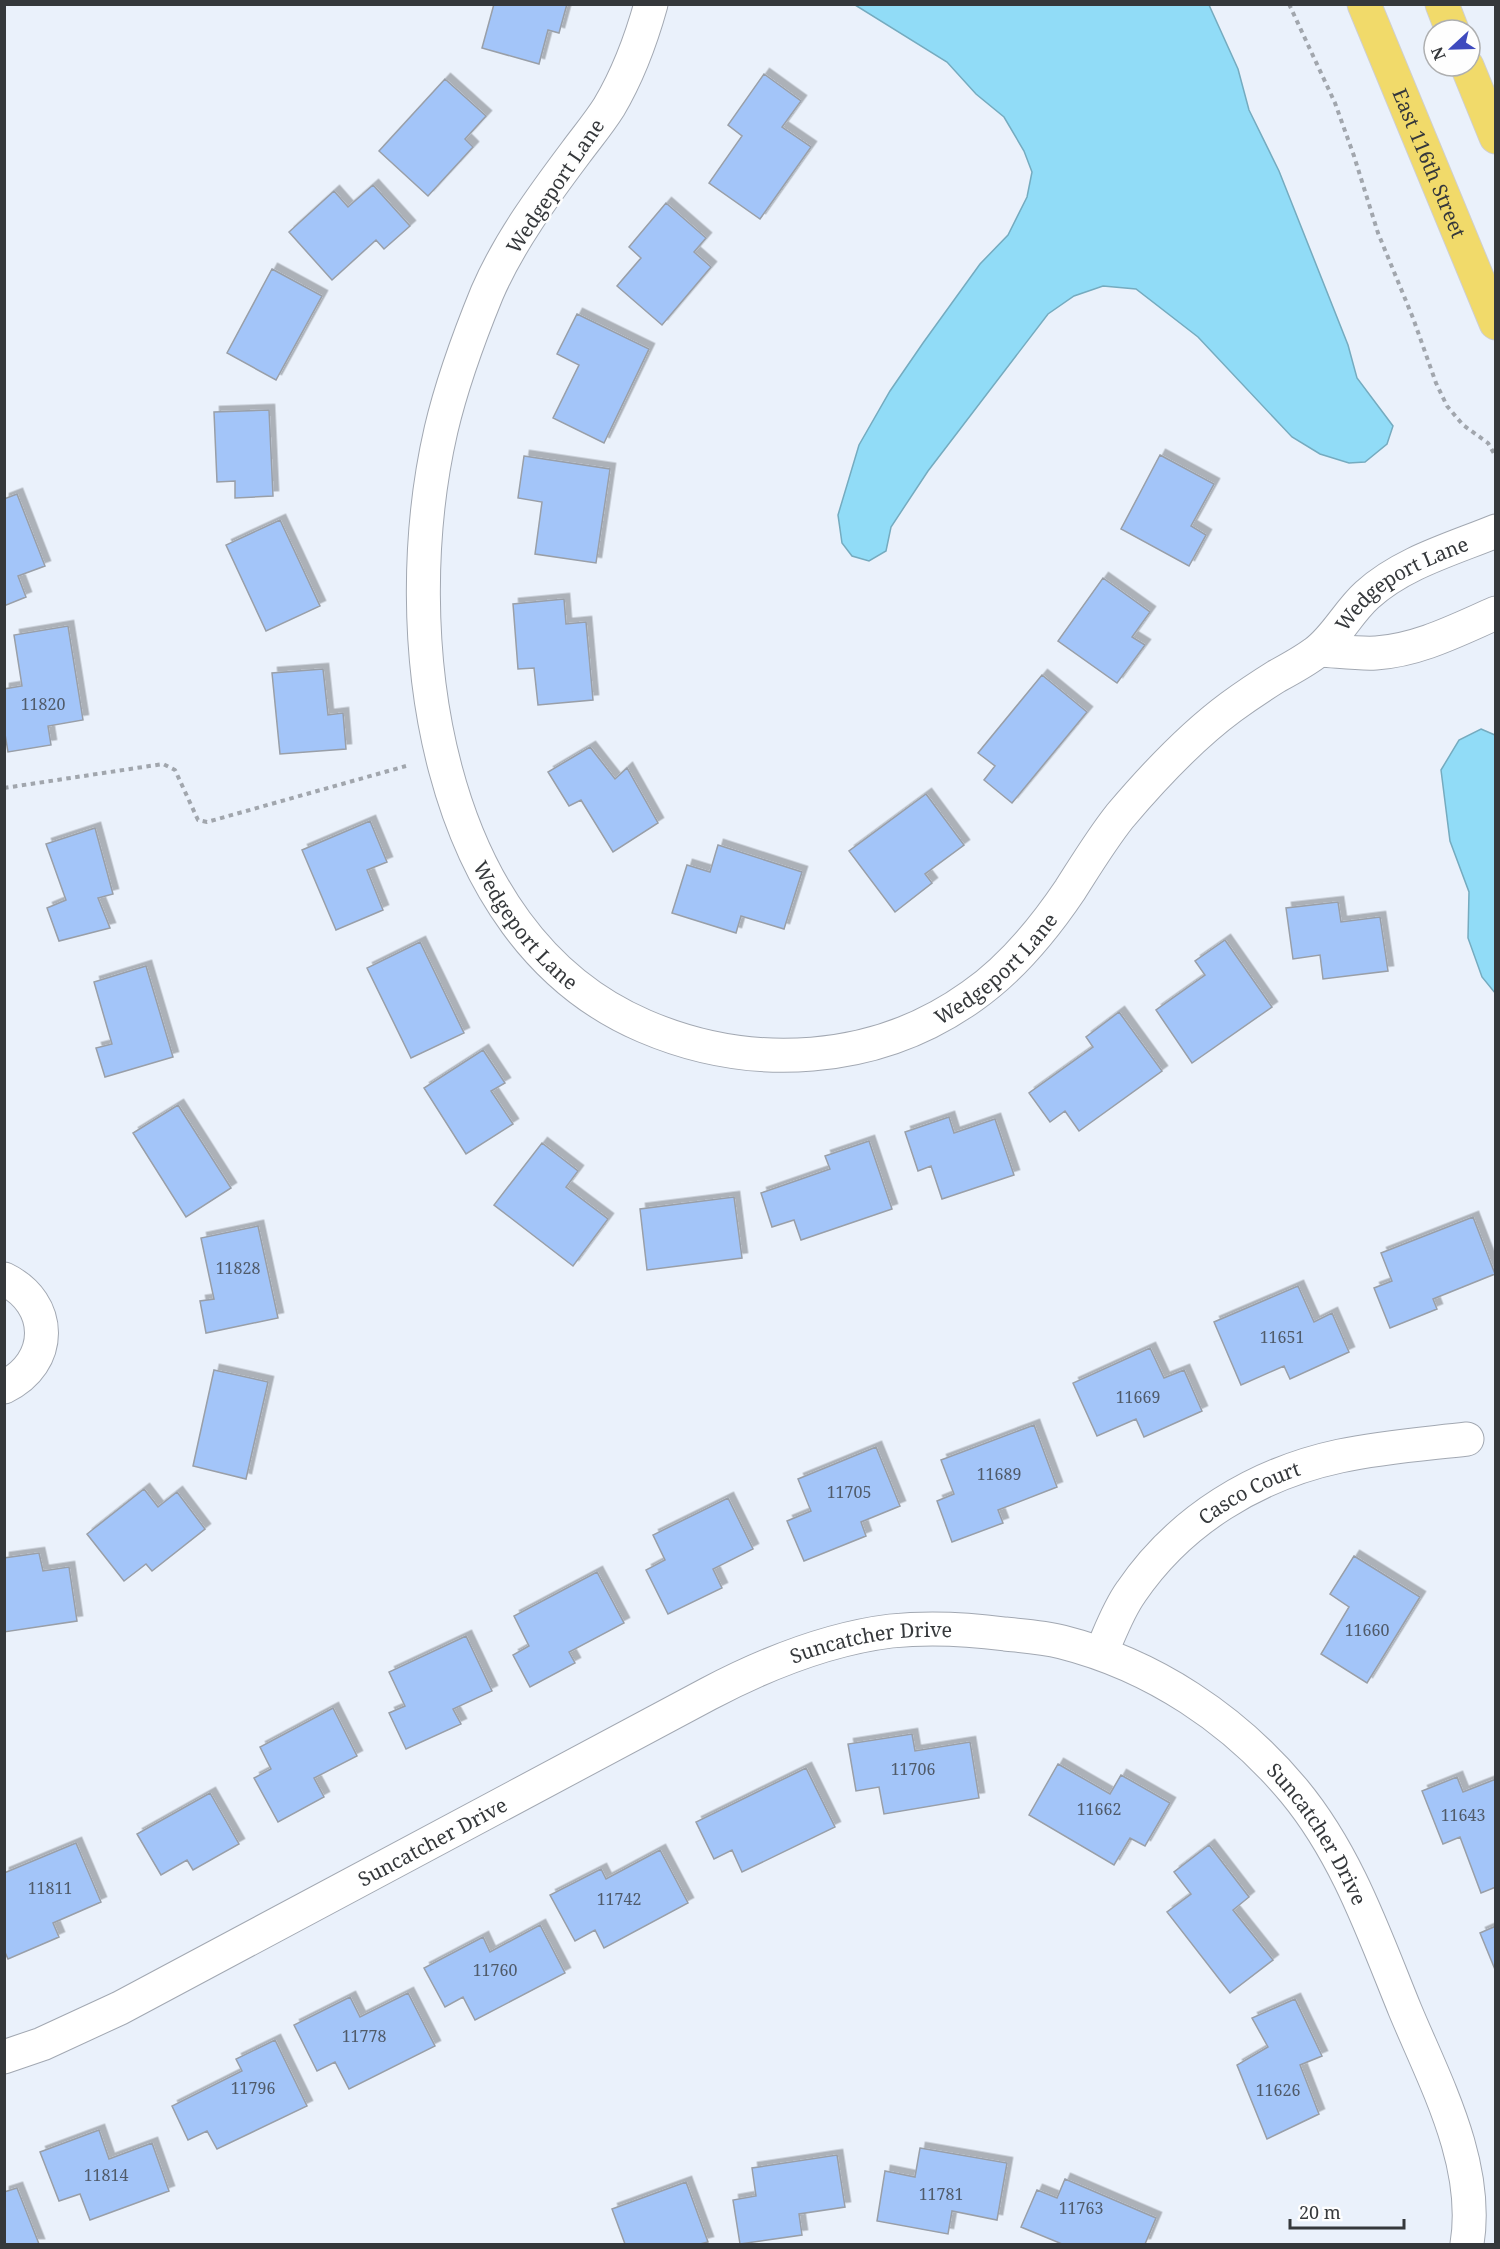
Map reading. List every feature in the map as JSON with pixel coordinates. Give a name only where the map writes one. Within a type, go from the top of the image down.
[{"type":"main road","name":"East 116th Street","points":[[1364,4],[1496,323]]},
{"type":"main road","points":[[1472,78],[1496,137]]},
{"type":"street","name":"Wedgeport Lane","points":[[651,4],[636,53],[608,109],[531,214],[490,286],[461,363],[441,431],[424,559],[426,650],[440,745],[454,798],[483,872],[507,912],[533,946],[564,977],[604,1005],[666,1036],[732,1053],[788,1056],[866,1046],[909,1031],[948,1012],[971,997],[1016,958],[1054,912],[1121,815],[1148,784],[1225,711],[1268,681],[1320,650],[1352,609],[1378,586],[1411,566],[1496,531]]},
{"type":"street","name":"Wedgeport Lane","points":[[1320,650],[1374,653],[1400,650],[1424,644],[1496,613]]},
{"type":"street","points":[[4,1279],[29,1296],[39,1315],[43,1334],[37,1357],[24,1374],[4,1387]]},
{"type":"street","name":"Casco Court","points":[[1101,1653],[1130,1593],[1152,1566],[1177,1537],[1232,1497],[1264,1480],[1330,1458],[1376,1449],[1467,1439]]},
{"type":"street","name":"Suncatcher Drive","points":[[4,2057],[42,2043],[120,2008],[734,1680],[799,1653],[850,1638],[891,1631],[941,1628],[984,1631],[1058,1641],[1101,1653],[1179,1690],[1236,1732],[1295,1792],[1320,1827],[1358,1893],[1446,2108],[1478,2233]]},
{"type":"path","points":[[1289,4],[1335,103],[1378,233],[1413,318],[1436,384],[1447,406],[1463,425],[1488,443],[1496,457]]},
{"type":"path","points":[[4,788],[164,764],[175,770],[198,820],[207,822],[406,766]]},
{"type":"water","points":[[855,5],[1209,5],[1238,69],[1249,110],[1279,171],[1348,345],[1357,378],[1393,426],[1387,444],[1365,462],[1349,463],[1320,454],[1292,437],[1198,337],[1136,289],[1103,286],[1074,296],[1048,314],[928,471],[891,527],[886,551],[869,561],[852,556],[842,543],[838,515],[859,445],[890,391],[923,343],[980,264],[1008,235],[1027,197],[1032,172],[1024,151],[1004,117],[976,94],[947,62]]},
{"type":"water","points":[[1481,729],[1495,735],[1495,993],[1482,977],[1468,938],[1469,892],[1450,841],[1441,770],[1459,740]]},
{"type":"building","points":[[494,4],[567,4],[559,33],[548,30],[539,64],[482,48]]},
{"type":"building","points":[[764,74],[801,101],[782,127],[811,147],[760,219],[709,183],[742,136],[728,125]]},
{"type":"building","points":[[445,79],[486,116],[465,139],[473,147],[428,196],[379,151]]},
{"type":"building","points":[[373,185],[410,226],[384,249],[376,240],[332,280],[289,232],[334,191],[348,207]]},
{"type":"building","points":[[666,203],[706,238],[694,252],[711,267],[662,325],[617,286],[641,258],[629,247]]},
{"type":"building","points":[[272,269],[322,296],[276,380],[227,353]]},
{"type":"building","points":[[577,314],[649,349],[604,443],[553,418],[579,365],[557,354]]},
{"type":"building","points":[[269,410],[273,496],[235,498],[235,481],[217,482],[214,412]]},
{"type":"building","points":[[1160,455],[1214,484],[1191,526],[1206,535],[1189,566],[1121,529]]},
{"type":"building","points":[[524,456],[610,469],[596,563],[535,554],[542,502],[518,498]]},
{"type":"building","points":[[17,494],[45,566],[18,576],[26,597],[4,606],[4,499]]},
{"type":"building","points":[[280,520],[320,606],[266,631],[226,545]]},
{"type":"building","points":[[1103,578],[1150,612],[1132,637],[1145,645],[1117,683],[1058,641]]},
{"type":"building","points":[[564,599],[566,624],[586,622],[593,700],[538,705],[534,668],[518,669],[513,604]]},
{"type":"building","points":[[68,626],[83,720],[48,726],[51,745],[8,752],[4,728],[4,689],[22,686],[14,635]]},
{"type":"building","points":[[323,669],[328,715],[343,713],[346,749],[280,754],[272,673]]},
{"type":"building","points":[[1042,675],[1087,712],[1012,803],[984,780],[995,766],[978,753]]},
{"type":"building","points":[[590,747],[615,779],[627,768],[658,823],[613,852],[581,800],[569,806],[548,772]]},
{"type":"building","points":[[926,794],[964,845],[925,874],[932,883],[895,912],[849,851]]},
{"type":"building","points":[[370,821],[387,862],[367,870],[383,910],[336,930],[302,850]]},
{"type":"building","points":[[95,828],[113,894],[98,898],[110,928],[59,941],[47,908],[66,900],[46,844]]},
{"type":"building","points":[[718,845],[802,872],[784,929],[741,916],[736,933],[672,913],[687,865],[710,872]]},
{"type":"building","points":[[1338,902],[1341,922],[1380,917],[1388,971],[1323,979],[1320,955],[1293,959],[1286,908]]},
{"type":"building","points":[[1225,940],[1272,1007],[1192,1063],[1156,1010],[1205,975],[1195,961]]},
{"type":"building","points":[[420,942],[464,1033],[411,1058],[367,968]]},
{"type":"building","points":[[146,966],[173,1057],[105,1077],[96,1048],[112,1044],[94,982]]},
{"type":"building","points":[[1119,1012],[1162,1071],[1079,1131],[1065,1111],[1050,1122],[1029,1093],[1093,1047],[1086,1037]]},
{"type":"building","points":[[483,1050],[505,1083],[491,1091],[513,1124],[466,1154],[424,1088]]},
{"type":"building","points":[[178,1105],[231,1188],[186,1217],[133,1133]]},
{"type":"building","points":[[949,1117],[954,1133],[995,1119],[1014,1175],[942,1199],[931,1166],[918,1171],[905,1132]]},
{"type":"building","points":[[869,1141],[892,1209],[801,1240],[794,1220],[772,1227],[761,1193],[830,1169],[825,1156]]},
{"type":"building","points":[[542,1143],[578,1171],[566,1187],[608,1219],[573,1266],[494,1205]]},
{"type":"building","points":[[734,1197],[742,1258],[647,1270],[640,1209]]},
{"type":"building","points":[[1473,1217],[1495,1274],[1433,1299],[1437,1309],[1390,1328],[1374,1288],[1392,1281],[1381,1253]]},
{"type":"building","points":[[258,1226],[278,1318],[206,1333],[200,1301],[214,1299],[201,1238]]},
{"type":"building","points":[[1298,1286],[1314,1322],[1332,1313],[1349,1352],[1290,1379],[1284,1366],[1241,1385],[1214,1322]]},
{"type":"building","points":[[1150,1348],[1164,1378],[1184,1370],[1202,1411],[1144,1437],[1136,1419],[1097,1436],[1073,1383]]},
{"type":"building","points":[[214,1370],[268,1382],[246,1479],[193,1466]]},
{"type":"building","points":[[1034,1425],[1057,1487],[998,1510],[1003,1523],[952,1542],[937,1501],[954,1494],[941,1460]]},
{"type":"building","points":[[876,1447],[900,1506],[861,1522],[866,1536],[804,1561],[787,1521],[811,1511],[798,1479]]},
{"type":"building","points":[[144,1489],[158,1507],[177,1492],[205,1529],[152,1571],[146,1564],[124,1581],[87,1534]]},
{"type":"building","points":[[728,1498],[753,1549],[713,1569],[722,1588],[668,1614],[646,1570],[665,1560],[653,1535]]},
{"type":"building","points":[[39,1553],[43,1571],[69,1567],[77,1621],[4,1632],[4,1558]]},
{"type":"building","points":[[1354,1556],[1420,1597],[1367,1683],[1321,1654],[1349,1607],[1330,1594]]},
{"type":"building","points":[[597,1572],[624,1623],[569,1652],[575,1663],[530,1687],[513,1655],[529,1646],[514,1616]]},
{"type":"building","points":[[466,1636],[492,1691],[453,1709],[461,1724],[406,1749],[389,1713],[405,1706],[389,1672]]},
{"type":"building","points":[[333,1708],[357,1756],[314,1778],[324,1797],[278,1822],[254,1778],[271,1769],[260,1747]]},
{"type":"building","points":[[912,1734],[915,1751],[970,1742],[979,1798],[884,1814],[879,1787],[856,1791],[848,1744]]},
{"type":"building","points":[[1058,1764],[1110,1794],[1121,1775],[1170,1803],[1145,1846],[1130,1838],[1114,1865],[1029,1815]]},
{"type":"building","points":[[806,1768],[835,1827],[742,1872],[732,1850],[714,1859],[696,1822]]},
{"type":"building","points":[[1457,1777],[1463,1792],[1496,1779],[1496,1887],[1481,1893],[1460,1837],[1443,1844],[1422,1791]]},
{"type":"building","points":[[210,1793],[239,1844],[193,1870],[187,1860],[161,1875],[137,1834]]},
{"type":"building","points":[[76,1843],[101,1902],[53,1923],[59,1937],[8,1959],[4,1950],[4,1873]]},
{"type":"building","points":[[1209,1845],[1249,1897],[1233,1910],[1273,1960],[1230,1993],[1167,1912],[1191,1894],[1174,1872]]},
{"type":"building","points":[[660,1850],[688,1903],[604,1948],[595,1930],[575,1941],[550,1895],[601,1869],[606,1879]]},
{"type":"building","points":[[540,1925],[565,1973],[475,2020],[463,1997],[445,2007],[424,1968],[483,1937],[490,1952]]},
{"type":"building","points":[[1496,1926],[1496,1972],[1480,1933]]},
{"type":"building","points":[[408,1993],[435,2046],[349,2089],[335,2062],[317,2071],[294,2025],[350,1997],[360,2017]]},
{"type":"building","points":[[1295,1999],[1322,2056],[1300,2065],[1319,2114],[1267,2139],[1237,2065],[1268,2047],[1252,2018]]},
{"type":"building","points":[[275,2040],[307,2106],[217,2149],[207,2131],[188,2140],[172,2106],[242,2071],[236,2059]]},
{"type":"building","points":[[99,2130],[109,2159],[152,2143],[169,2191],[90,2220],[80,2194],[59,2201],[40,2152]]},
{"type":"building","points":[[920,2148],[1007,2163],[997,2220],[952,2211],[948,2234],[877,2221],[885,2171],[915,2177]]},
{"type":"building","points":[[837,2155],[845,2207],[799,2214],[802,2235],[740,2244],[733,2200],[756,2196],[752,2168]]},
{"type":"building","points":[[1065,2179],[1156,2218],[1145,2244],[1062,2244],[1021,2227],[1037,2190],[1057,2198]]},
{"type":"building","points":[[686,2182],[708,2242],[700,2244],[625,2244],[612,2209]]},
{"type":"building","points":[[17,2188],[39,2244],[4,2244],[4,2192]]}]
